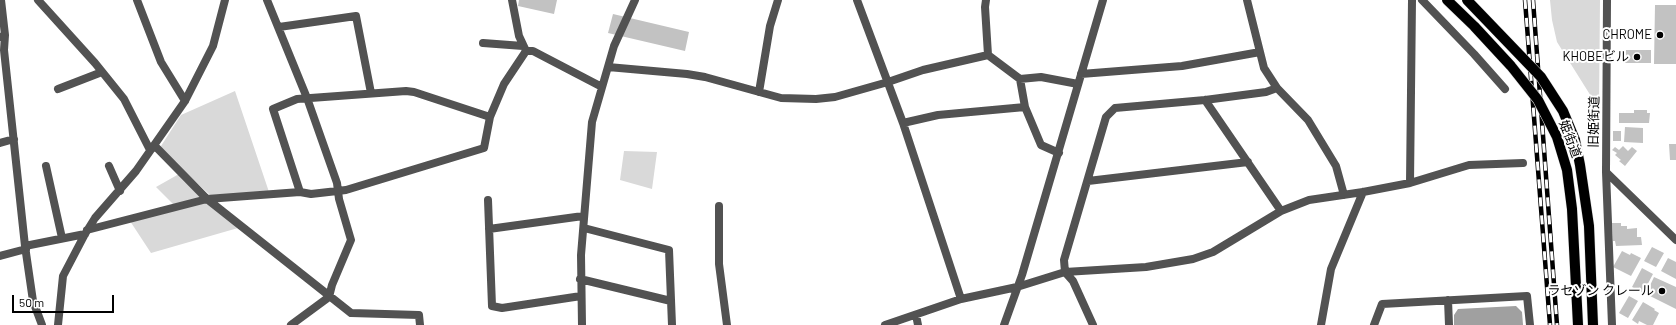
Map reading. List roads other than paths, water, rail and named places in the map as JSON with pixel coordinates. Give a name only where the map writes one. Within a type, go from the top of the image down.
[{"type":"main road","name":"姫街道","points":[[1447,0],[1474,26],[1511,66],[1538,100],[1557,137],[1567,170],[1572,209],[1578,325]]},
{"type":"main road","name":"姫街道","points":[[1467,0],[1541,78],[1563,111],[1575,140],[1589,226],[1593,325]]},
{"type":"street","points":[[1,0],[2,36],[25,247],[33,301],[42,325]]},
{"type":"street","points":[[38,0],[124,99],[152,148],[206,199],[351,313],[419,315],[420,325]]},
{"type":"street","points":[[137,0],[160,62],[185,101]]},
{"type":"street","points":[[58,325],[63,276],[95,218],[136,172],[185,101],[213,46],[225,0]]},
{"type":"street","points":[[267,0],[307,98],[338,190],[339,199],[352,240],[332,285],[329,297],[291,325]]},
{"type":"street","points":[[512,0],[519,36],[525,49]]},
{"type":"street","points":[[582,325],[580,279],[581,256],[584,228],[583,216],[592,122],[614,46],[635,0]]},
{"type":"street","points":[[759,92],[770,26],[778,0]]},
{"type":"street","points":[[856,0],[903,123],[961,299]]},
{"type":"street","points":[[986,0],[985,7],[988,55]]},
{"type":"street","points":[[1004,325],[1022,276],[1103,0]]},
{"type":"street","points":[[1247,0],[1264,68],[1277,88],[1308,120],[1336,166],[1344,195]]},
{"type":"street","points":[[1410,183],[1412,0]]},
{"type":"street","points":[[1422,0],[1505,89]]},
{"type":"street","name":"旧姫街道","points":[[1607,0],[1606,172],[1612,325]]},
{"type":"street","points":[[279,27],[356,16],[371,93]]},
{"type":"street","points":[[483,43],[533,51],[602,87]]},
{"type":"street","points":[[0,256],[25,247],[206,199],[300,192],[311,194],[346,190],[484,148],[490,117],[504,84],[525,49]]},
{"type":"street","points":[[1082,74],[1182,66],[1260,52]]},
{"type":"street","points":[[608,67],[687,74],[705,77],[782,98],[816,100],[835,97],[888,82],[923,70],[988,55],[1020,78],[1041,77],[1078,84]]},
{"type":"street","points":[[58,89],[102,72]]},
{"type":"street","points":[[1020,78],[1025,107],[1041,145],[1059,152]]},
{"type":"street","points":[[1093,325],[1073,282],[1064,272],[1064,260],[1106,117],[1115,108],[1205,100],[1266,92],[1277,88]]},
{"type":"street","points":[[300,192],[273,109],[297,99],[371,93],[414,92],[490,117]]},
{"type":"street","points":[[1205,100],[1281,211]]},
{"type":"street","points":[[903,123],[938,115],[1025,107]]},
{"type":"street","points":[[0,143],[14,139]]},
{"type":"street","points":[[1088,181],[1248,162]]},
{"type":"street","points":[[885,325],[961,299],[1017,287],[1064,272],[1146,267],[1193,259],[1214,252],[1281,211],[1310,200],[1410,183],[1469,164],[1523,162]]},
{"type":"street","points":[[46,166],[62,238]]},
{"type":"street","points":[[110,166],[120,191]]},
{"type":"street","points":[[1606,172],[1676,240]]},
{"type":"street","points":[[1321,325],[1331,269],[1363,192]]},
{"type":"street","points":[[488,200],[492,306],[502,308],[581,296]]},
{"type":"street","points":[[719,206],[719,264],[727,325]]},
{"type":"street","points":[[489,229],[583,216]]},
{"type":"street","points":[[584,228],[669,250],[672,325]]},
{"type":"street","points":[[580,279],[671,300]]},
{"type":"street","points":[[1374,325],[1382,304],[1527,296],[1530,325]]},
{"type":"street","points":[[1448,300],[1449,325]]},
{"type":"street","points":[[916,315],[918,325]]},
{"type":"railway","points":[[1525,0],[1550,325]]},
{"type":"railway","points":[[1533,0],[1557,325]]},
{"type":"place","name":"CHROME","points":[[1660,35]]},
{"type":"place","name":"KHOBEビル","points":[[1637,57]]},
{"type":"place","name":"ラセゾン クレール","points":[[1662,291]]}]
